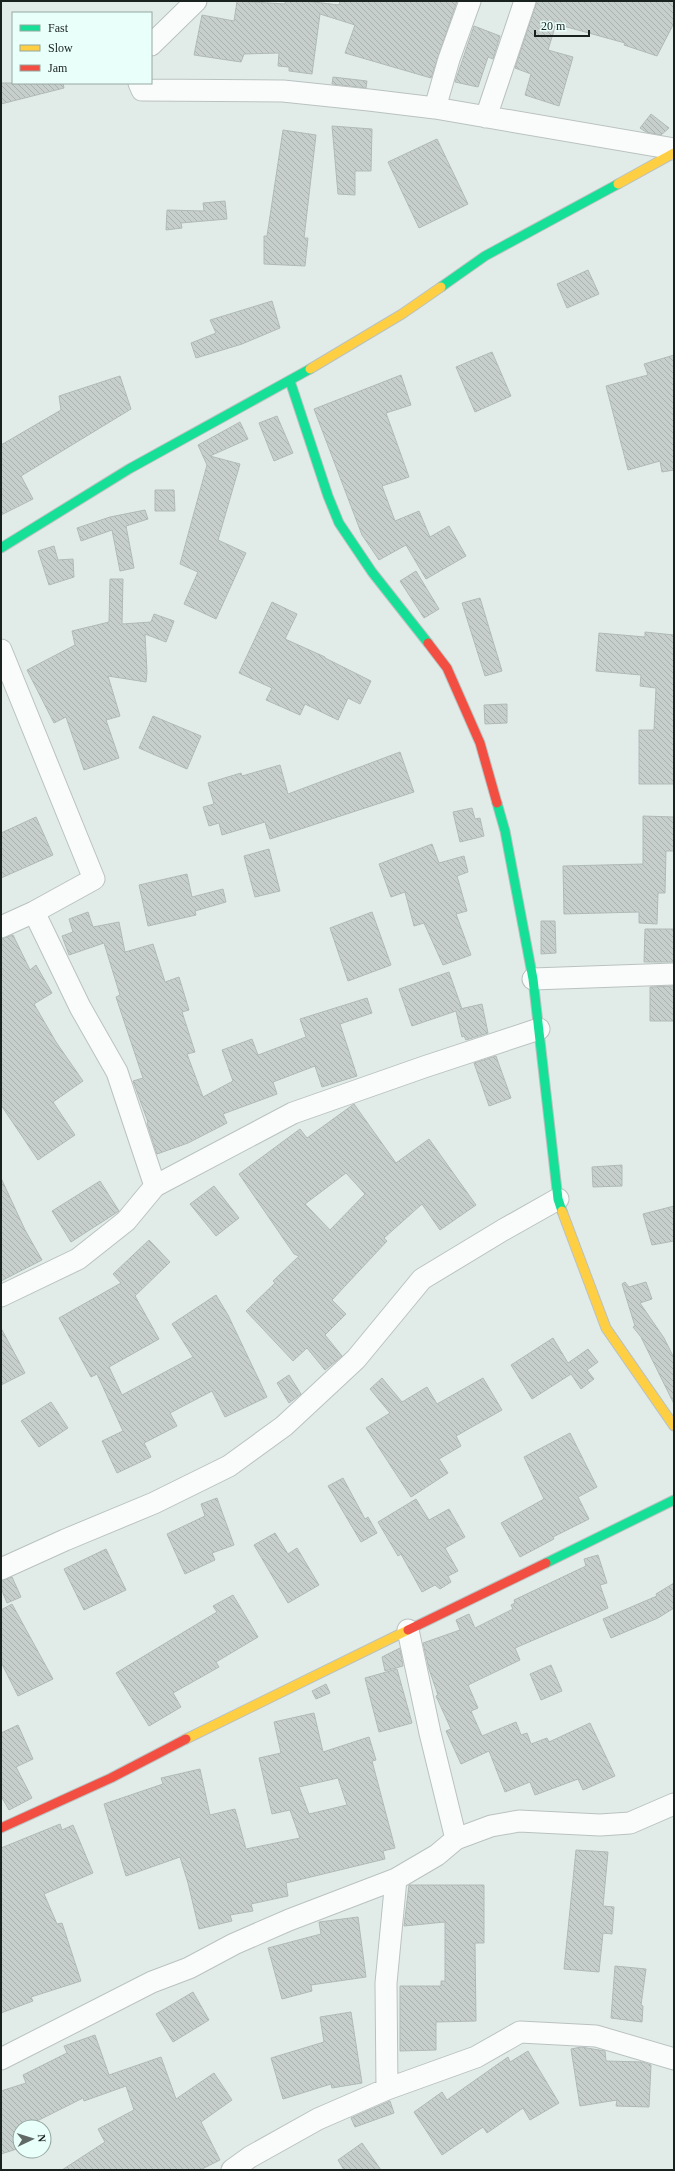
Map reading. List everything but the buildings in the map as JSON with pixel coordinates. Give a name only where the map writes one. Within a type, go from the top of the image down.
[{"type":"street","points":[[152,44],[196,1]]},
{"type":"street","points":[[435,108],[449,60],[470,1]]},
{"type":"street","points":[[486,117],[525,1]]},
{"type":"street","points":[[139,84],[142,90],[283,91],[435,108],[674,150]]},
{"type":"street","points":[[1,548],[60,510],[129,469],[290,381],[402,314],[485,256],[674,153]]},
{"type":"street","points":[[290,381],[328,496],[339,524],[372,572],[447,668],[480,743],[505,831],[533,979],[558,1200],[606,1328],[672,1418]]},
{"type":"street","points":[[1,650],[94,879],[34,912],[1,927]]},
{"type":"street","points":[[34,912],[80,1007],[117,1072],[155,1186]]},
{"type":"street","points":[[533,979],[674,974]]},
{"type":"street","points":[[1,1296],[78,1259],[126,1221],[155,1186],[293,1113],[424,1067],[539,1029]]},
{"type":"street","points":[[1,1569],[65,1540],[154,1503],[230,1466],[284,1426],[356,1359],[422,1279],[503,1230],[558,1200]]},
{"type":"street","points":[[1,1828],[111,1778],[210,1727],[358,1656],[674,1500]]},
{"type":"street","points":[[408,1630],[430,1733],[456,1839]]},
{"type":"street","points":[[1,2058],[152,1982],[189,1968],[234,1944],[289,1920],[396,1879],[437,1855],[456,1839],[491,1826],[519,1821],[600,1825],[630,1823],[653,1815],[674,1804]]},
{"type":"street","points":[[387,2089],[386,1983],[396,1879]]},
{"type":"street","points":[[232,2170],[255,2163],[318,2119],[387,2089],[476,2057],[520,2032],[596,2036],[674,2059]]},
{"type":"traffic: fast","points":[[441,287],[485,256],[618,184]]},
{"type":"traffic: fast","points":[[1,548],[129,469],[310,369]]},
{"type":"traffic: fast","points":[[290,381],[328,496],[339,523],[372,572],[428,643]]},
{"type":"traffic: fast","points":[[497,803],[505,831],[533,979],[558,1199],[562,1211]]},
{"type":"traffic: fast","points":[[546,1563],[674,1500]]},
{"type":"traffic: slow","points":[[618,184],[674,153]]},
{"type":"traffic: slow","points":[[310,369],[402,314],[441,287]]},
{"type":"traffic: slow","points":[[562,1211],[606,1328],[674,1426]]},
{"type":"traffic: slow","points":[[186,1739],[408,1630]]},
{"type":"traffic: jam","points":[[428,643],[447,668],[480,743],[497,803]]},
{"type":"traffic: jam","points":[[408,1630],[546,1563]]},
{"type":"traffic: jam","points":[[1,1828],[111,1778],[186,1739]]}]
